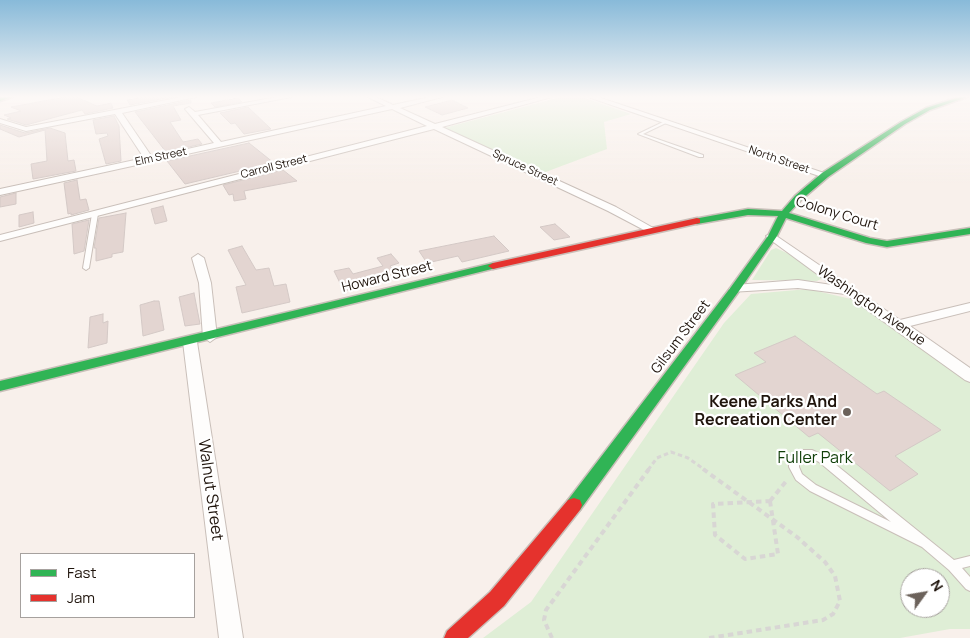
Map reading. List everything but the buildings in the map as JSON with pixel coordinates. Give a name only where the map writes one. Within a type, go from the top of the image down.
[{"type":"street","points":[[19,127],[26,129],[37,127]]},
{"type":"street","points":[[128,127],[149,159]]},
{"type":"street","points":[[205,127],[219,144]]},
{"type":"street","name":"Elm Street","points":[[0,192],[300,127]]},
{"type":"street","name":"Carroll Street","points":[[0,238],[431,127]]},
{"type":"street","name":"Spruce Street","points":[[436,127],[650,229]]},
{"type":"street","name":"North Street","points":[[680,127],[825,175]]},
{"type":"street","name":"Gilsum Street","points":[[454,638],[497,599],[592,483],[736,289],[772,236],[784,214],[798,198],[825,175],[897,127]]},
{"type":"street","name":"Howard Street","points":[[0,386],[190,342],[650,229],[748,212],[784,214]]},
{"type":"street","name":"Colony Court","points":[[784,214],[877,243],[896,243],[970,231]]},
{"type":"street","name":"Washington Avenue","points":[[772,236],[970,376]]},
{"type":"street","points":[[198,258],[205,283],[210,336]]},
{"type":"street","points":[[736,289],[798,284],[848,290]]},
{"type":"street","points":[[898,325],[970,307]]},
{"type":"street","name":"Walnut Street","points":[[190,342],[231,638]]},
{"type":"lane","points":[[656,127],[640,134],[701,156]]},
{"type":"lane","points":[[86,268],[95,214]]},
{"type":"lane","points":[[924,543],[813,488],[799,477],[794,467],[794,458],[801,454],[812,454],[842,474],[953,566],[970,585]]},
{"type":"lane","points":[[953,566],[970,561]]},
{"type":"path","points":[[552,638],[544,620],[546,610],[657,458],[671,452],[688,458],[773,520],[825,562],[835,576],[840,601],[833,614],[823,620],[708,638]]},
{"type":"path","points":[[770,501],[778,554],[746,559],[715,535],[713,504],[770,501],[788,479],[799,477]]},
{"type":"green space","points":[[605,127],[607,149],[543,173],[444,128]]},
{"type":"green space","points":[[776,248],[789,254],[823,278],[817,281],[752,280],[771,250]]},
{"type":"green space","name":"Fuller Park","points":[[808,289],[851,299],[970,383],[970,629],[950,629],[900,638],[483,638],[531,602],[724,323],[751,294]]},
{"type":"traffic: fast","points":[[574,505],[735,289],[772,236],[784,214],[798,198],[825,175],[897,127]]},
{"type":"traffic: fast","points":[[697,221],[748,212],[784,214],[869,241],[887,244],[970,231]]},
{"type":"traffic: fast","points":[[0,386],[493,266]]},
{"type":"traffic: jam","points":[[493,266],[697,221]]},
{"type":"traffic: jam","points":[[454,638],[497,599],[574,505]]},
{"type":"place","name":"Keene Parks And Recreation Center","points":[[847,412]]}]
